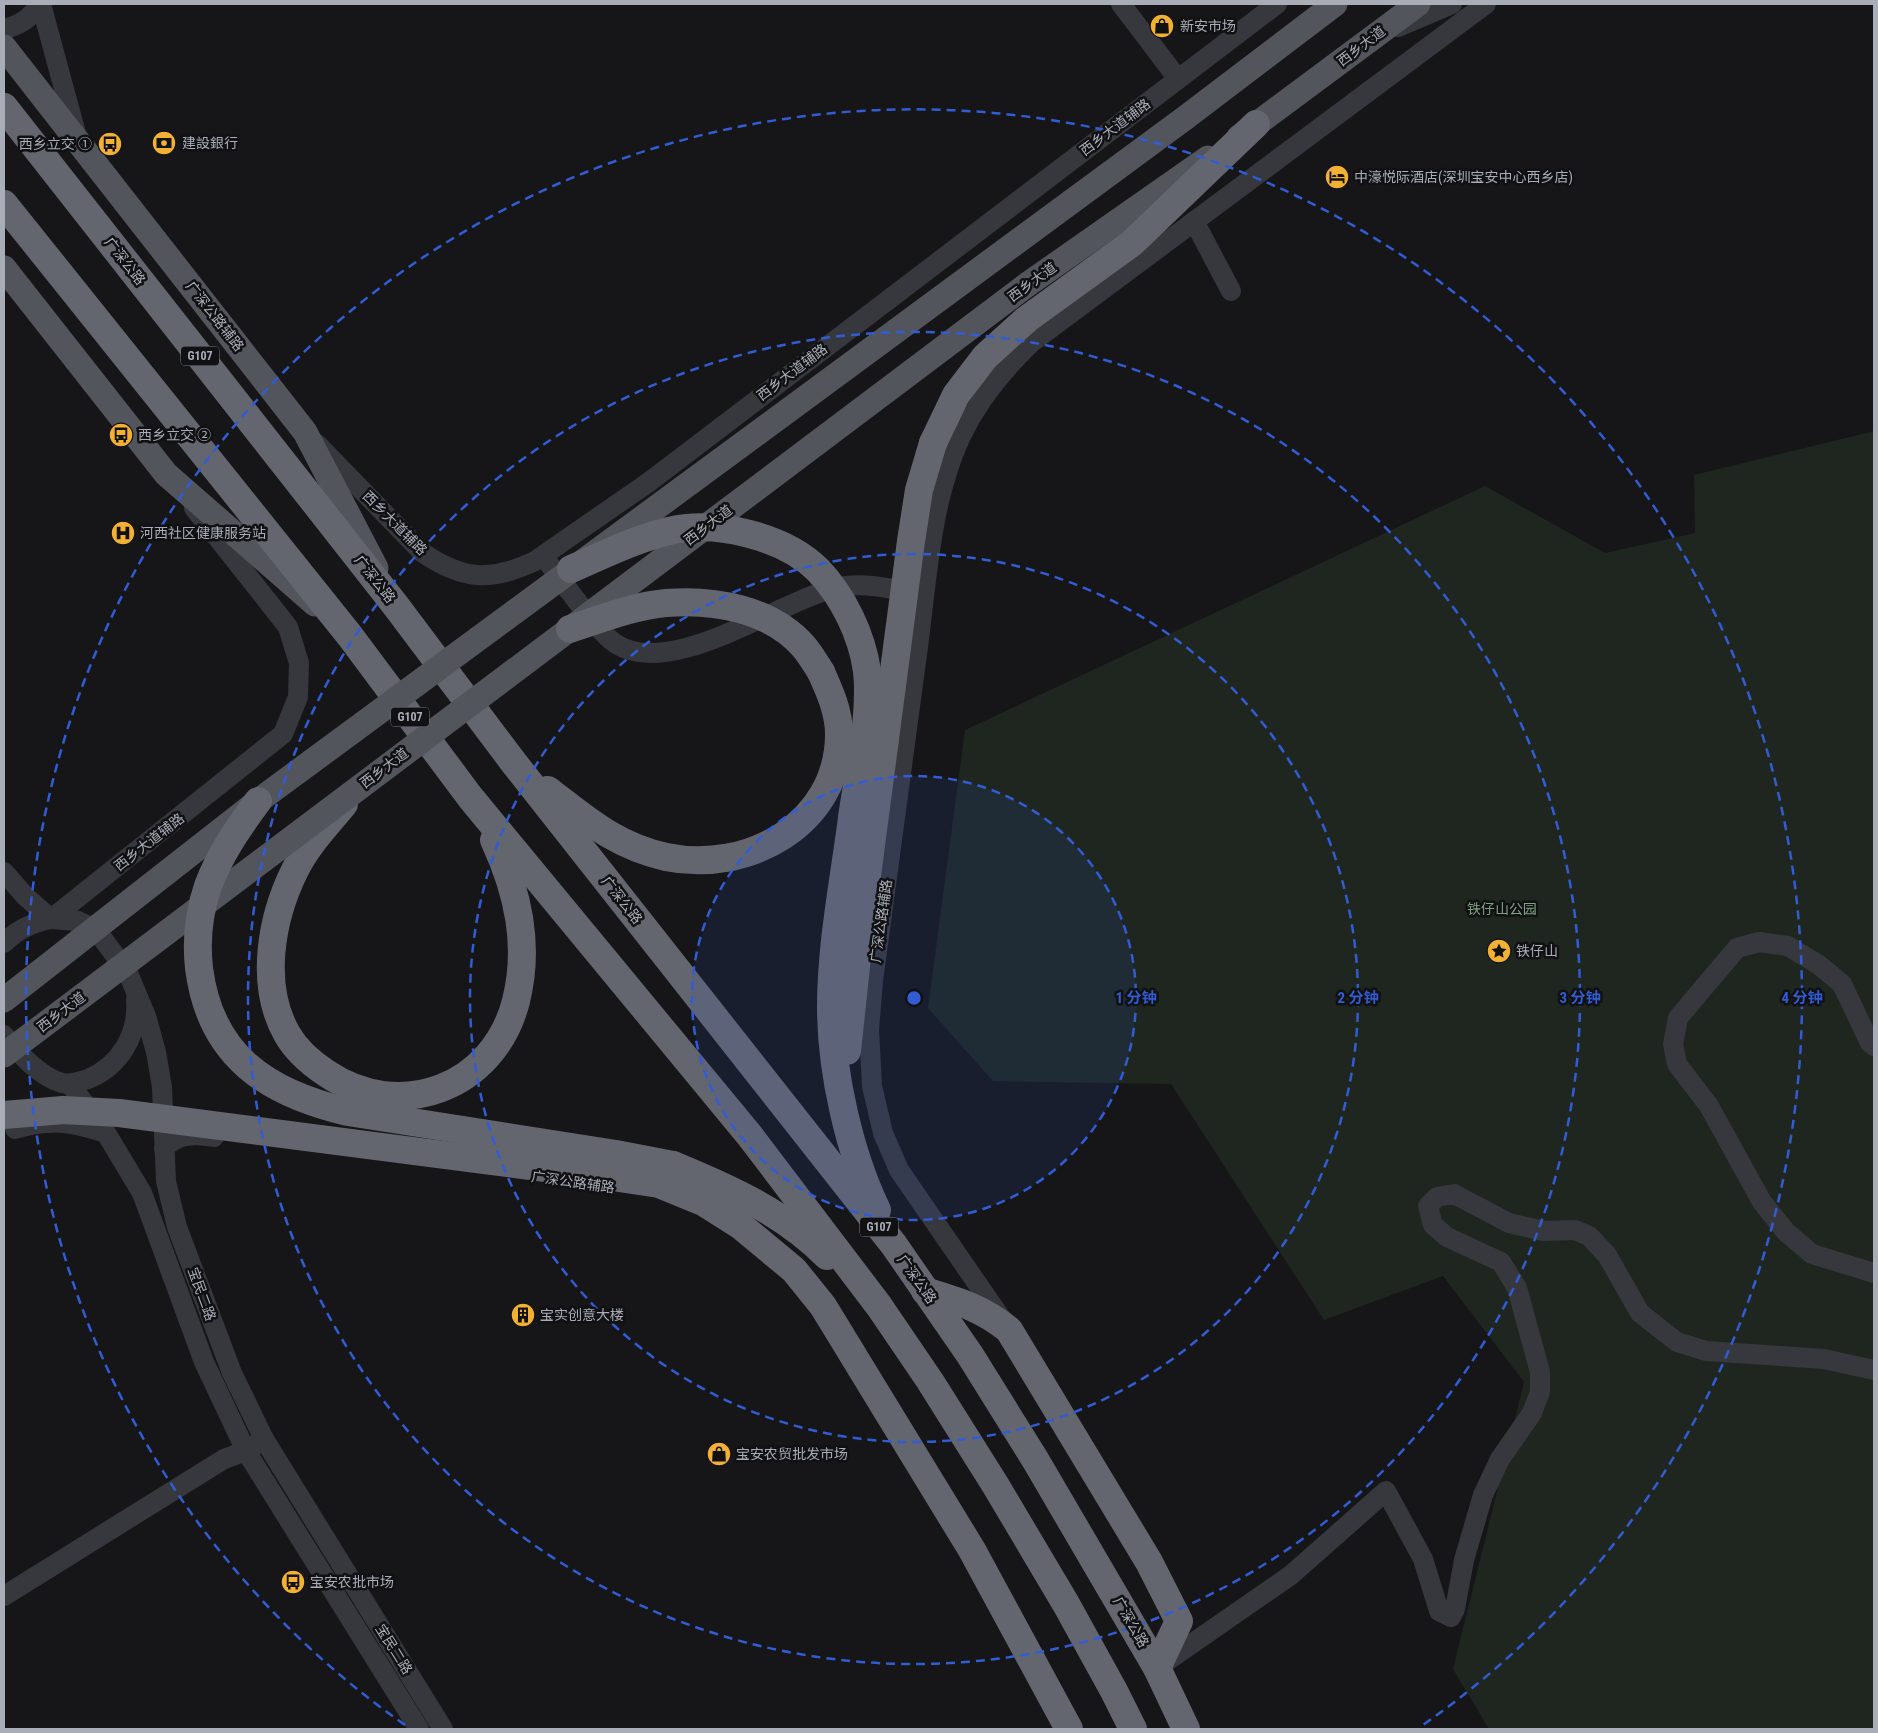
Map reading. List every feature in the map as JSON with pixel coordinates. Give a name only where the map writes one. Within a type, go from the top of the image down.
[{"type":"highway","name":"广深公路","points":[[4,107],[396,606],[514,763],[894,1245],[970,1356],[1036,1461],[1157,1668],[1186,1729]]},
{"type":"highway","points":[[842,1097],[860,929],[910,541],[919,490],[932,442],[956,395],[985,357],[1027,320],[1132,243],[1256,124]]},
{"type":"highway","name":"G107","points":[[4,204],[350,636],[470,798],[750,1136],[879,1306],[930,1381],[996,1486],[1066,1604],[1133,1729]]},
{"type":"highway","points":[[571,569],[623,546],[670,530],[708,526],[747,533],[786,548],[817,570],[841,600],[858,635],[867,671],[867,708],[833,962],[831,1008],[842,1097],[854,1148],[871,1198],[894,1245]]},
{"type":"highway","points":[[514,763],[602,832],[636,849],[667,857],[704,860],[735,857],[763,848],[790,831],[811,812],[826,787],[837,762],[839,733],[835,703],[822,672],[804,646],[777,624],[746,610],[710,604],[666,603],[627,610],[570,628]]},
{"type":"highway","points":[[355,790],[310,844],[295,869],[282,901],[273,934],[271,968],[275,1002],[287,1034],[309,1062],[344,1086],[386,1096],[428,1094],[456,1083],[483,1063],[500,1040],[513,1011],[520,984],[521,925],[514,891],[493,838],[470,798]]},
{"type":"highway","points":[[258,801],[223,853],[208,887],[199,923],[198,954],[202,990],[213,1023],[233,1052],[255,1074],[293,1095],[316,1105],[348,1112],[616,1154],[673,1165],[736,1192],[777,1215],[818,1247],[879,1306]]},
{"type":"highway","points":[[8,1127],[63,1110],[119,1113],[659,1184],[703,1202],[741,1226],[794,1270],[823,1306],[972,1550],[1069,1729]]},
{"type":"highway","points":[[925,1291],[965,1303],[990,1314],[1009,1330],[1149,1562],[1179,1621],[1157,1668]]},
{"type":"main road","points":[[4,1000],[258,801],[1185,118],[1335,4]]},
{"type":"main road","name":"西乡大道","points":[[4,1054],[1028,284],[1256,124],[1418,4]]},
{"type":"main road","name":"广深公路辅路","points":[[4,47],[304,432],[396,606]]},
{"type":"main road","points":[[4,268],[166,474],[350,636]]},
{"type":"street","points":[[4,29],[18,26],[31,17],[40,4]]},
{"type":"street","points":[[40,4],[78,141]]},
{"type":"street","points":[[1121,4],[1178,79]]},
{"type":"street","name":"西乡大道辅路","points":[[304,432],[423,553],[443,567],[462,574],[480,576],[517,570],[543,556],[648,482],[1277,4]]},
{"type":"street","points":[[1366,41],[1452,4]]},
{"type":"street","points":[[543,556],[605,635],[628,650],[646,652],[666,651],[710,640],[838,588],[862,586],[925,595],[936,520],[946,478],[960,437],[992,384],[1031,343],[1486,4]]},
{"type":"street","points":[[1194,221],[1231,291]]},
{"type":"street","name":"西乡大道辅路","points":[[4,943],[25,927],[51,919],[282,734],[298,697],[299,663],[288,627],[166,474]]},
{"type":"street","name":"广深公路辅路","points":[[925,595],[874,981],[870,1030],[872,1086],[883,1133],[898,1170],[1009,1330]]},
{"type":"street","points":[[4,872],[25,896],[51,919]]},
{"type":"street","name":"宝民二路","points":[[51,919],[78,921],[89,926],[100,935],[128,972],[146,1016],[162,1087],[166,1181],[177,1227],[232,1373],[264,1439],[444,1729]]},
{"type":"street","points":[[1874,1046],[1870,1043],[1842,984],[1819,965],[1788,946],[1759,942],[1737,948],[1678,1018],[1673,1044],[1677,1064],[1709,1106],[1762,1202],[1786,1232],[1812,1254],[1874,1273]]},
{"type":"street","points":[[8,1127],[66,1083],[95,1076],[117,1059],[132,1035],[137,1002],[134,986]]},
{"type":"street","name":"宝民二路","points":[[4,1035],[36,1067],[50,1078],[66,1083],[106,1133],[142,1193],[204,1362],[231,1422],[246,1451],[419,1729]]},
{"type":"street","points":[[8,1127],[60,1122],[106,1133]]},
{"type":"street","name":"广深公路辅路","points":[[164,1149],[169,1142],[178,1137],[205,1135],[603,1186],[650,1195],[683,1206],[748,1245],[792,1285],[893,1420]]},
{"type":"street","points":[[1157,1668],[1291,1576],[1386,1492],[1423,1560],[1439,1611],[1450,1617],[1455,1608],[1464,1560],[1483,1494],[1500,1458],[1532,1413],[1540,1392],[1540,1372],[1517,1288],[1501,1262],[1447,1236],[1433,1225],[1428,1206],[1437,1197],[1454,1194],[1509,1223],[1544,1231],[1575,1230],[1589,1236],[1607,1255],[1640,1313],[1677,1342],[1706,1351],[1824,1360],[1874,1370]]},
{"type":"street","points":[[4,1596],[224,1460],[246,1451],[264,1439]]},
{"type":"green space","name":"铁仔山公园","points":[[1874,431],[1874,1729],[1489,1729],[1453,1669],[1524,1382],[1443,1276],[1324,1320],[1171,1084],[993,1081],[928,1008],[965,730],[1485,486],[1605,553],[1695,533],[1694,475]]},
{"type":"place","name":"新安市场","points":[[1162,26]]},
{"type":"place","name":"建設銀行","points":[[164,143]]},
{"type":"place","name":"西乡立交 ①","points":[[110,144]]},
{"type":"place","name":"中濠悦际酒店(深圳宝安中心西乡店)","points":[[1337,177]]},
{"type":"place","name":"西乡立交 ②","points":[[121,435]]},
{"type":"place","name":"河西社区健康服务站","points":[[123,533]]},
{"type":"place","name":"铁仔山","points":[[1499,951]]},
{"type":"place","name":"宝实创意大楼","points":[[523,1315]]},
{"type":"place","name":"宝安农贸批发市场","points":[[719,1454]]},
{"type":"place","name":"宝安农批市场","points":[[293,1582]]}]
